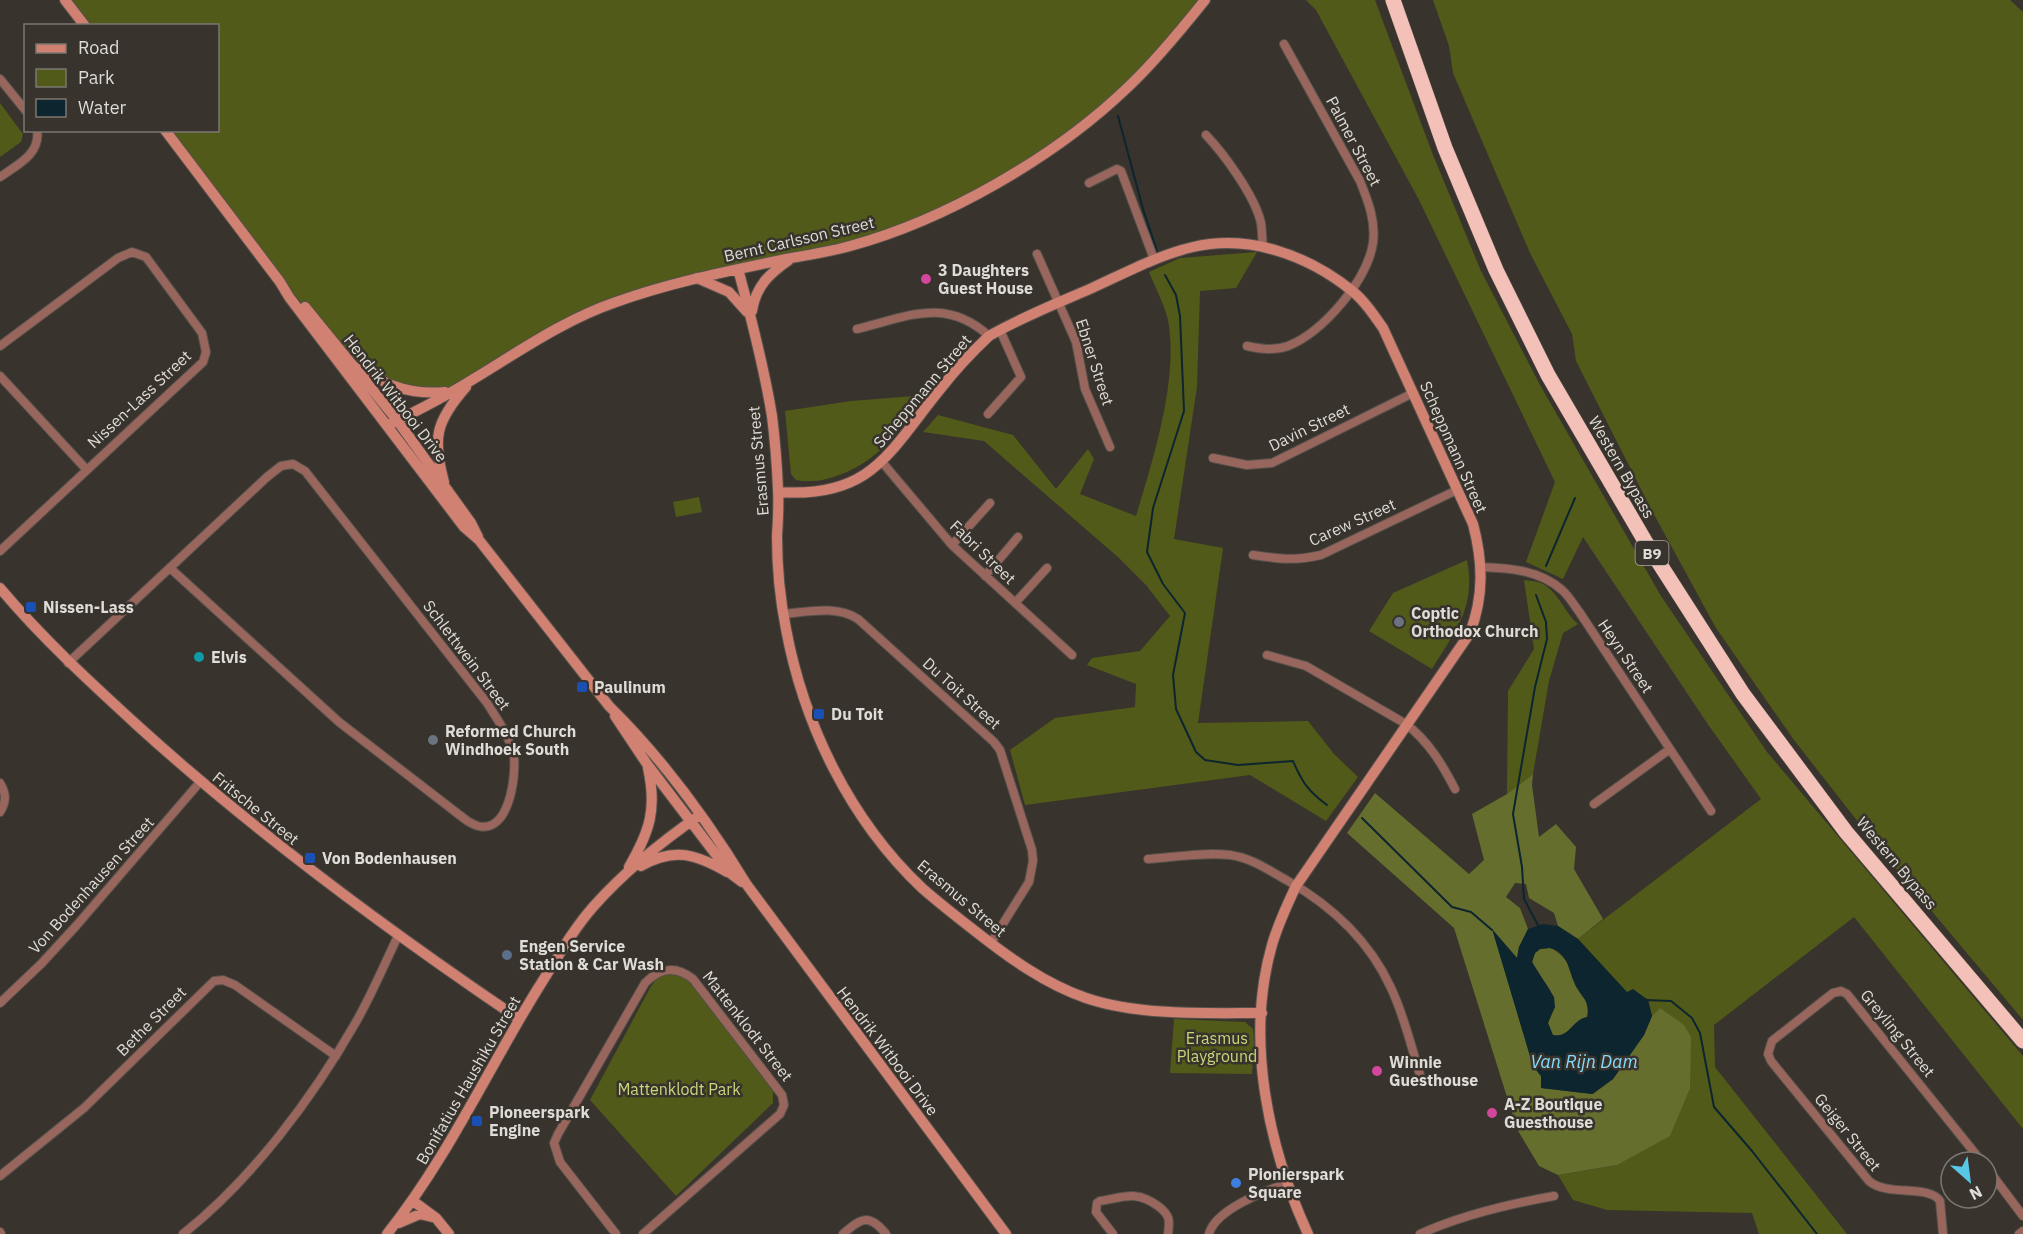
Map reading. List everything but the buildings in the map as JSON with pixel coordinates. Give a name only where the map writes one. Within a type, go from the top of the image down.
[{"type":"highway","name":"Western Bypass","points":[[1393,0],[1445,148],[1496,270],[1548,375],[1645,541],[1743,694],[1846,832],[2023,1041]]},
{"type":"street","points":[[65,0],[83,24]]},
{"type":"street","name":"Bernt Carlsson Street","points":[[392,423],[472,380],[583,315],[616,302],[697,278],[850,246],[904,228],[953,206],[1025,166],[1088,122],[1128,88],[1205,0]]},
{"type":"street","name":"Palmer Street","points":[[1247,346],[1265,350],[1289,345],[1323,321],[1352,290],[1366,265],[1373,241],[1372,216],[1360,181],[1284,45]]},
{"type":"street","points":[[0,79],[24,109]]},
{"type":"street","points":[[0,177],[31,154],[39,139],[37,132]]},
{"type":"street","name":"Hendrik Witbooi Drive","points":[[167,132],[289,297],[445,487],[471,523],[479,540]]},
{"type":"street","points":[[1206,135],[1231,164],[1256,209],[1260,220],[1263,246]]},
{"type":"street","points":[[1089,183],[1117,169],[1121,171],[1154,259]]},
{"type":"street","name":"Scheppmann Street","points":[[778,492],[799,494],[828,490],[851,482],[882,462],[941,387],[989,336],[1154,259],[1195,246],[1218,244],[1263,246],[1287,253],[1314,265],[1352,290],[1383,328],[1473,524],[1482,567],[1481,591],[1470,633],[1296,886],[1272,946],[1266,970],[1262,1013],[1263,1068],[1268,1113],[1286,1184],[1308,1234]]},
{"type":"street","name":"Nissen-Lass Street","points":[[0,346],[118,258],[132,252],[146,257],[202,333],[206,352],[203,362],[0,551]]},
{"type":"street","name":"Ebner Street","points":[[1037,255],[1079,352],[1084,389],[1110,447]]},
{"type":"street","points":[[751,317],[754,298],[764,279],[792,258]]},
{"type":"street","name":"Erasmus Street","points":[[738,269],[751,317],[772,416],[778,492],[777,556],[783,614],[794,669],[818,735],[836,772],[864,819],[885,847],[922,887],[990,943],[1043,978],[1080,995],[1106,1003],[1163,1010],[1262,1013]]},
{"type":"street","points":[[697,278],[729,292],[751,317]]},
{"type":"street","name":"Hendrik Witbooi Drive","points":[[280,282],[293,293],[343,353],[464,527],[479,540],[609,706],[631,728],[696,818],[730,873],[747,885]]},
{"type":"street","points":[[857,329],[937,312],[958,316],[972,322],[989,336]]},
{"type":"street","points":[[988,414],[1021,377],[1000,330]]},
{"type":"street","points":[[343,353],[373,376],[400,389],[418,393],[451,391]]},
{"type":"street","name":"Nissen-Lass Street","points":[[0,376],[86,470]]},
{"type":"street","points":[[445,487],[438,458],[440,424],[444,414],[472,380]]},
{"type":"street","name":"Davin Street","points":[[1213,458],[1247,465],[1272,463],[1413,393]]},
{"type":"street","name":"Fabri Street","points":[[882,462],[952,545],[1072,656]]},
{"type":"street","name":"Schlettwein Street","points":[[68,663],[170,568],[281,466],[292,464],[305,471],[492,712],[514,756],[510,797],[503,815],[491,826],[479,827],[466,820],[339,722],[170,568]]},
{"type":"street","name":"Carew Street","points":[[1253,555],[1281,560],[1302,560],[1321,555],[1457,490]]},
{"type":"street","points":[[952,545],[990,503]]},
{"type":"street","points":[[985,576],[1017,537]]},
{"type":"street","name":"Heyn Street","points":[[1482,567],[1522,570],[1563,590],[1711,811]]},
{"type":"street","points":[[1015,603],[1047,568]]},
{"type":"street","name":"Fritsche Street","points":[[0,588],[68,663],[200,782],[285,852],[398,936],[519,1019]]},
{"type":"street","name":"Du Toit Street","points":[[783,614],[830,611],[850,614],[858,619],[994,742],[1000,750],[1032,850],[1033,861],[1029,882],[990,943]]},
{"type":"street","points":[[1267,655],[1306,666],[1406,724],[1430,746],[1455,789]]},
{"type":"street","name":"Hendrik Witbooi Drive","points":[[609,706],[647,764],[728,854],[747,885],[1006,1234]]},
{"type":"street","points":[[1594,804],[1670,749]]},
{"type":"street","points":[[622,877],[646,834],[651,816],[653,795],[647,764]]},
{"type":"street","name":"Von Bodenhausen Street","points":[[0,1003],[76,926],[200,782]]},
{"type":"street","points":[[0,783],[5,794],[5,804],[0,812]]},
{"type":"street","name":"Bonifatius Haushiku Street","points":[[391,1229],[426,1183],[519,1019],[579,924],[622,877],[644,857],[696,818]]},
{"type":"street","points":[[622,877],[648,862],[671,854],[696,857],[730,873]]},
{"type":"street","points":[[1148,859],[1210,854],[1245,858],[1296,886],[1346,924],[1359,937],[1382,969],[1401,1013],[1420,1075]]},
{"type":"street","points":[[183,1234],[208,1212],[265,1153],[336,1056],[398,936]]},
{"type":"street","name":"Mattenklodt Street","points":[[616,1234],[560,1162],[554,1143],[645,983],[662,970],[677,969],[693,978],[782,1095],[784,1105],[780,1114],[643,1234]]},
{"type":"street","name":"Bethe Street","points":[[0,1176],[38,1148],[84,1108],[214,981],[223,980],[235,985],[336,1056]]},
{"type":"street","name":"Greyling Street","points":[[1772,1041],[1833,993],[1847,994],[1972,1150]]},
{"type":"street","name":"Geiger Street","points":[[1772,1041],[1768,1054],[1771,1061],[1869,1181],[1879,1188],[1926,1193],[1938,1197],[1943,1234]]},
{"type":"street","points":[[426,1183],[427,1203],[449,1234]]},
{"type":"street","points":[[1209,1234],[1213,1224],[1220,1216],[1261,1194],[1286,1184]]},
{"type":"street","points":[[1999,1184],[2023,1216]]},
{"type":"street","points":[[1113,1234],[1096,1212],[1097,1203],[1137,1196],[1148,1198],[1168,1213],[1170,1220],[1168,1234]]},
{"type":"street","points":[[1420,1234],[1482,1212],[1554,1196]]},
{"type":"street","points":[[413,1201],[436,1218]]},
{"type":"street","points":[[391,1229],[420,1214],[436,1218]]},
{"type":"street","points":[[843,1234],[865,1219],[874,1221],[886,1234]]},
{"type":"street","points":[[2019,1234],[2023,1231]]},
{"type":"green space","points":[[65,0],[1205,0],[1128,88],[1042,155],[894,232],[616,302],[451,391],[386,384],[343,353],[293,293],[280,282],[166,132],[219,132],[219,24],[84,24]]},
{"type":"green space","points":[[1306,0],[1375,0],[1433,155],[1481,271],[1540,385],[1661,596],[1767,752],[2023,1056],[2023,1129],[1854,917],[1714,1025],[1715,1067],[1847,1234],[1759,1234],[1752,1213],[1607,1210],[1573,1200],[1558,1175],[1617,1165],[1660,1008],[1652,1016],[1648,999],[1627,993],[1578,939],[1761,799],[1707,723],[1583,537],[1563,579],[1526,562],[1555,482],[1419,200],[1316,10]]},
{"type":"green space","points":[[1433,0],[2010,0],[2023,12],[2023,1020],[1873,841],[1794,740],[1716,628],[1651,509],[1576,361],[1572,334],[1530,253],[1453,73],[1449,46]]},
{"type":"green space","points":[[0,103],[23,134],[21,142],[0,157]]},
{"type":"green space","points":[[1257,252],[1236,288],[1200,291],[1197,387],[1174,539],[1223,548],[1198,723],[1308,721],[1334,754],[1358,777],[1326,821],[1250,775],[1025,805],[1010,750],[1055,718],[1135,707],[1136,684],[1087,665],[1092,658],[1140,651],[1170,616],[1146,585],[1119,558],[984,441],[923,432],[938,415],[1013,435],[1056,489],[1088,449],[1094,459],[1080,494],[1136,516],[1163,419],[1170,367],[1168,320],[1149,272],[1180,258]]},
{"type":"green space","points":[[914,396],[920,401],[900,428],[884,447],[861,465],[829,479],[817,481],[796,480],[791,474],[785,411],[851,401]]},
{"type":"green space","points":[[699,497],[702,512],[676,517],[673,502]]},
{"type":"green space","points":[[1467,560],[1469,591],[1462,618],[1432,669],[1369,631],[1393,593]]},
{"type":"green space","points":[[1524,580],[1539,582],[1549,588],[1578,624],[1563,633],[1549,681],[1533,774],[1507,794],[1508,691],[1534,649]]},
{"type":"green space","points":[[1533,774],[1532,785],[1539,837],[1556,824],[1576,847],[1574,869],[1603,919],[1578,939],[1558,926],[1554,913],[1529,898],[1526,884],[1515,883],[1506,897],[1520,908],[1528,929],[1519,947],[1517,958],[1493,931],[1533,1066],[1541,1076],[1542,1088],[1593,1094],[1613,1079],[1644,1035],[1652,1016],[1660,1008],[1684,1025],[1691,1037],[1690,1088],[1670,1136],[1617,1165],[1558,1175],[1539,1166],[1517,1129],[1454,928],[1347,833],[1375,793],[1469,874],[1484,860],[1472,814],[1507,794]]},
{"type":"green space","points":[[1550,948],[1564,958],[1571,968],[1582,989],[1588,1009],[1587,1017],[1559,1036],[1553,1036],[1548,1023],[1553,1003],[1550,990],[1532,962],[1535,953],[1540,949]]},
{"type":"green space","name":"Mattenklodt Park","points":[[662,970],[682,975],[688,980],[773,1091],[773,1103],[676,1196],[590,1100]]},
{"type":"green space","name":"Erasmus Playground","points":[[1174,1019],[1245,1022],[1253,1029],[1252,1074],[1170,1073]]},
{"type":"water","name":"Van Rijn Dam","points":[[1543,924],[1558,926],[1578,939],[1627,992],[1633,989],[1648,1000],[1652,1016],[1644,1035],[1613,1079],[1592,1094],[1541,1088],[1541,1076],[1533,1066],[1492,929],[1517,958],[1519,947],[1528,929]],"holes":[[[1540,949],[1556,950],[1564,957],[1576,987],[1588,1007],[1587,1017],[1559,1035],[1553,1035],[1548,1023],[1555,1007],[1554,997],[1532,962],[1535,953]]]},
{"type":"waterway","points":[[1118,116],[1157,251]]},
{"type":"waterway","points":[[1165,275],[1176,295],[1180,316],[1184,411],[1153,508],[1147,552],[1163,584],[1185,613],[1173,675],[1176,709],[1196,752],[1205,760],[1238,765],[1293,761],[1306,786],[1327,805]]},
{"type":"waterway","points":[[1546,566],[1575,498]]},
{"type":"waterway","points":[[1536,595],[1546,622],[1547,639],[1535,687],[1513,814],[1522,867],[1524,899],[1539,927]]},
{"type":"waterway","points":[[1362,818],[1452,907],[1471,912],[1492,930]]},
{"type":"waterway","points":[[1646,1000],[1671,1001],[1692,1018],[1700,1033],[1714,1107],[1817,1234]]},
{"type":"place","name":"3 Daughters Guest House","points":[[926,279]]},
{"type":"place","name":"Nissen-Lass","points":[[31,607]]},
{"type":"place","name":"Coptic Orthodox Church","points":[[1399,622]]},
{"type":"place","name":"Elvis","points":[[199,657]]},
{"type":"place","name":"Paulinum","points":[[582,687]]},
{"type":"place","name":"Du Toit","points":[[819,714]]},
{"type":"place","name":"Reformed Church Windhoek South","points":[[433,740]]},
{"type":"place","name":"Von Bodenhausen","points":[[310,858]]},
{"type":"place","name":"Engen Service Station & Car Wash","points":[[507,955]]},
{"type":"place","name":"Winnie Guesthouse","points":[[1377,1071]]},
{"type":"place","name":"A-Z Boutique Guesthouse","points":[[1492,1113]]},
{"type":"place","name":"Pioneerspark Engine","points":[[477,1121]]},
{"type":"place","name":"Pionierspark Square","points":[[1236,1183]]}]
